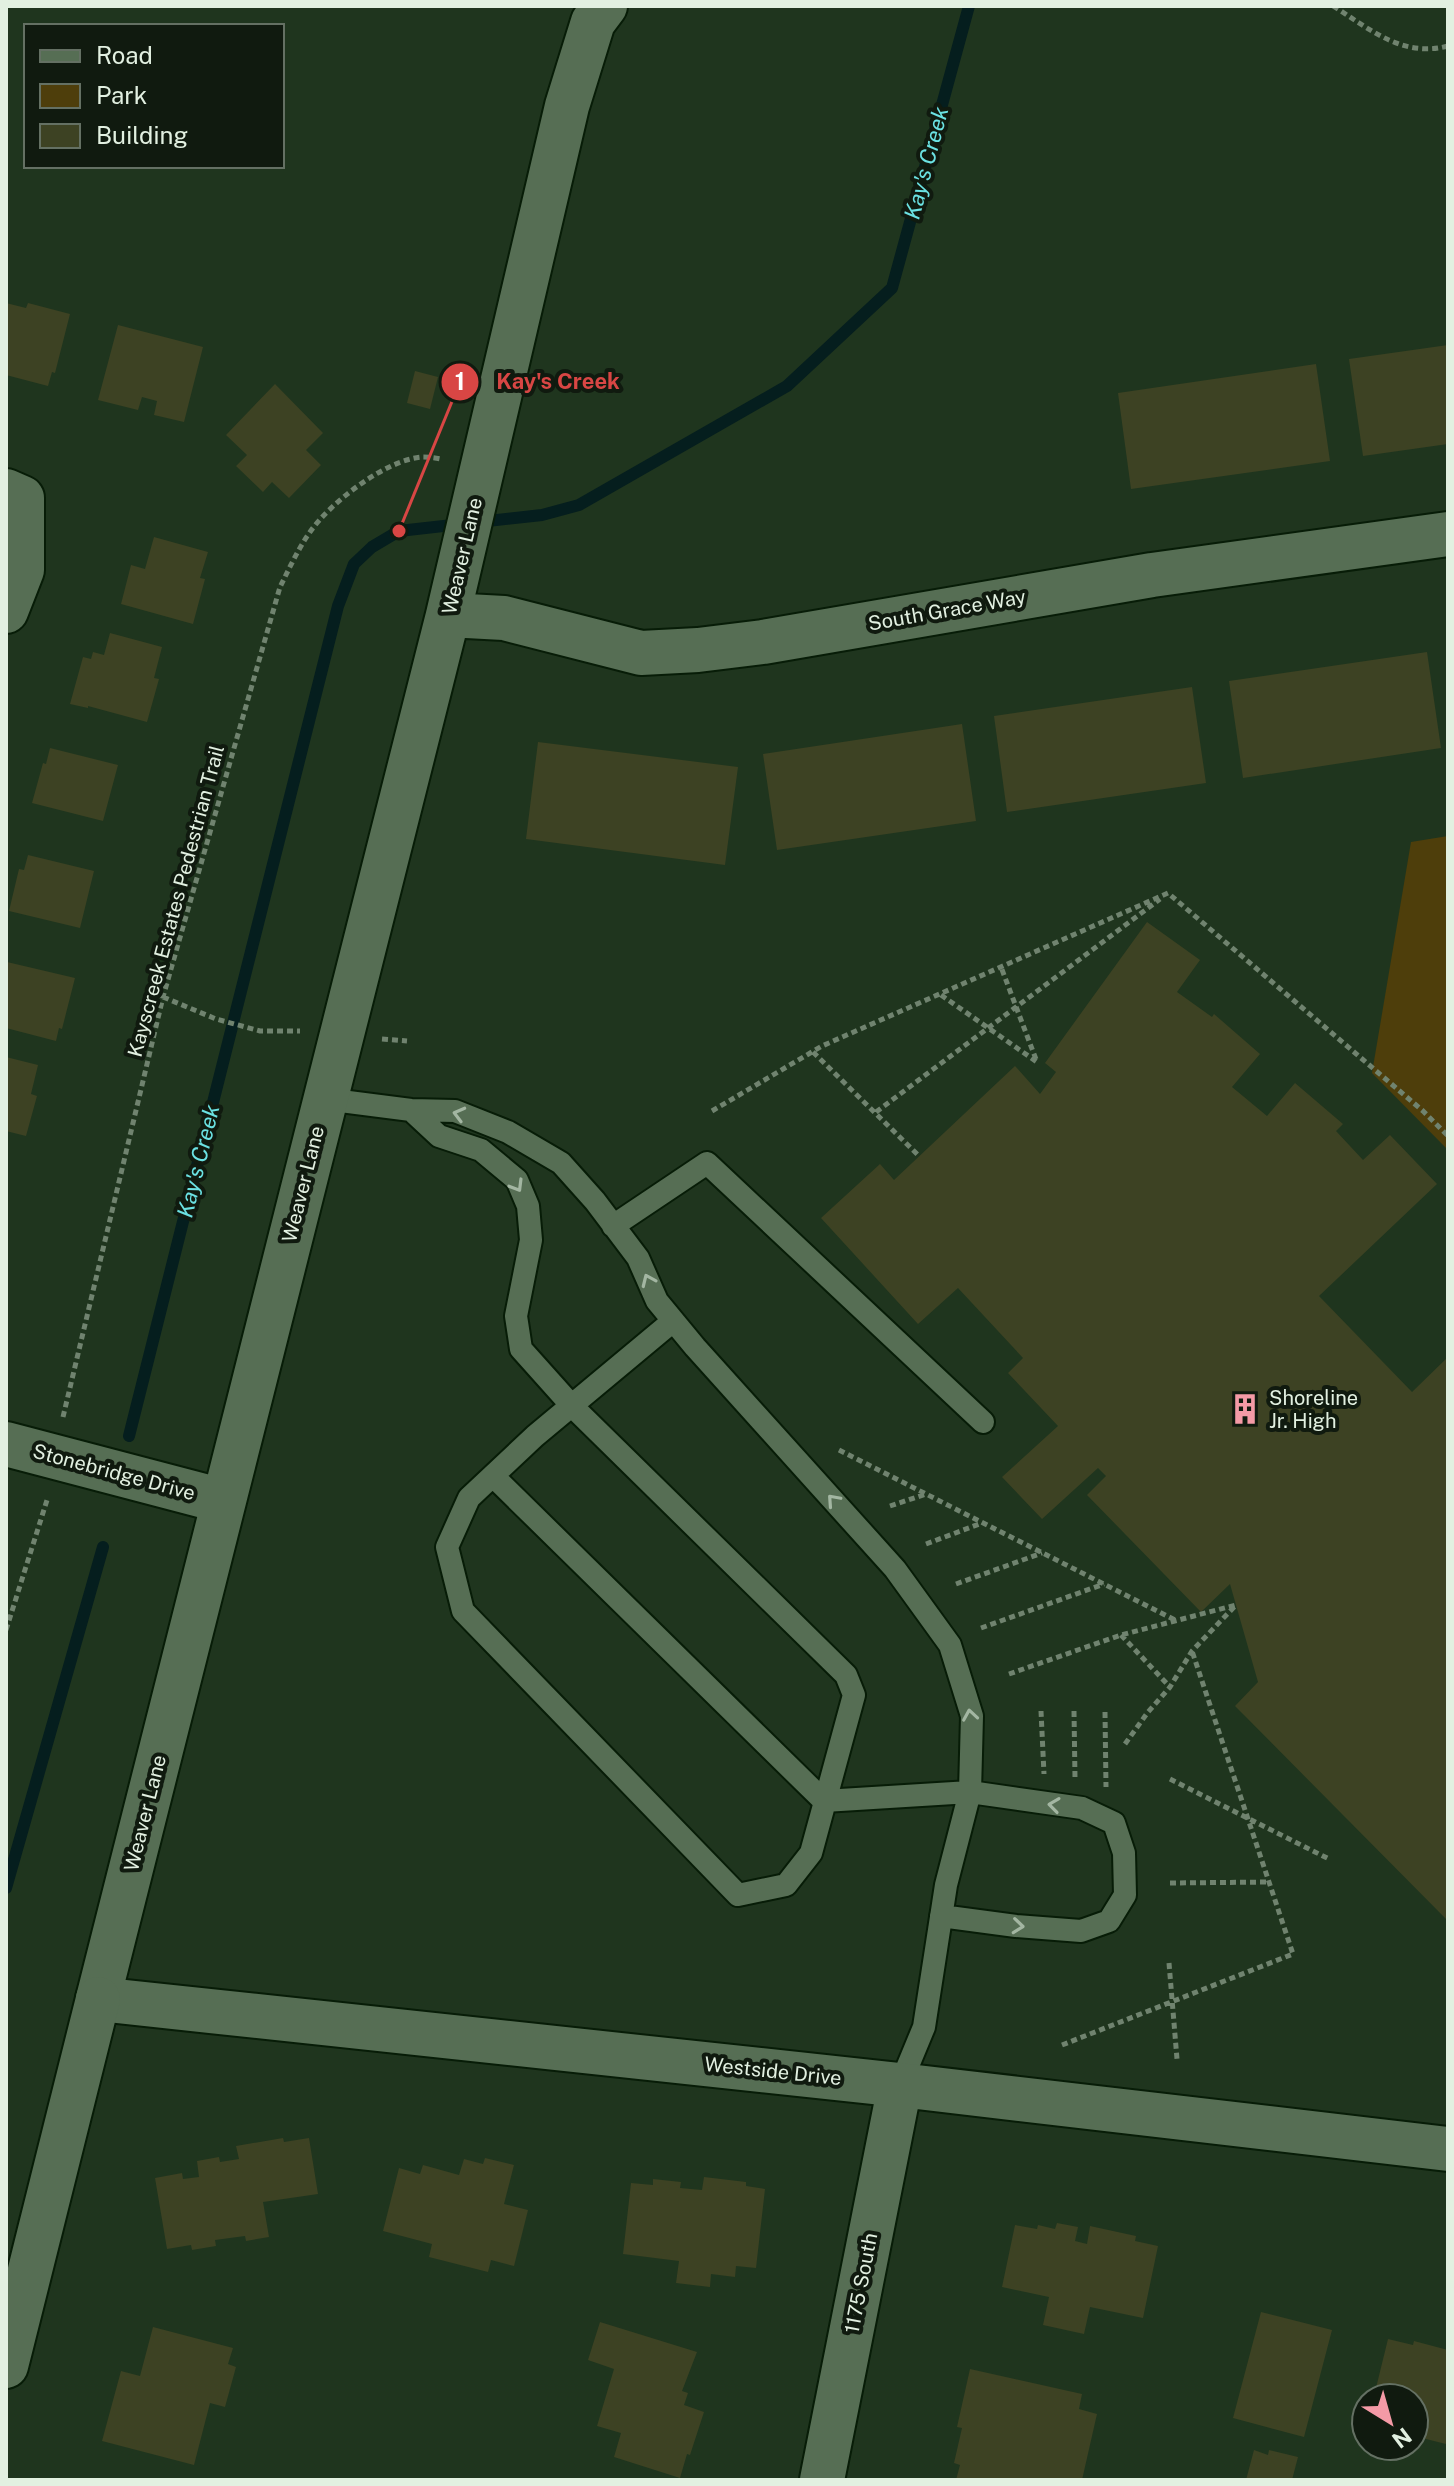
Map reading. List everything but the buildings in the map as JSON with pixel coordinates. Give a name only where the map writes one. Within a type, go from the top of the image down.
[{"type":"street","name":"Weaver Lane","points":[[6,2366],[453,595],[567,106],[593,22],[605,6]]},
{"type":"street","points":[[6,611],[22,570],[14,494]]},
{"type":"street","name":"South Grace Way","points":[[453,595],[504,618],[641,653],[698,650],[763,642],[1152,575],[1448,534]]},
{"type":"street","name":"Stonebridge Drive","points":[[6,1444],[223,1501]]},
{"type":"street","name":"Westside Drive","points":[[98,1999],[900,2085],[1448,2149]]},
{"type":"street","name":"1175 South","points":[[822,2480],[900,2085]]},
{"type":"lane","points":[[325,1099],[411,1110],[455,1111],[508,1132],[561,1163],[638,1258],[657,1301],[673,1321],[895,1569],[950,1645],[972,1716],[970,1792],[946,1885],[924,2027],[900,2085]]},
{"type":"lane","points":[[411,1110],[439,1136],[481,1150],[517,1180],[528,1206],[531,1240],[516,1316],[521,1349],[572,1406],[846,1675],[854,1695],[811,1853],[786,1885],[738,1895],[463,1611],[447,1547],[469,1498],[535,1436],[572,1406],[673,1321]]},
{"type":"lane","points":[[613,1226],[707,1163],[983,1422]]},
{"type":"lane","points":[[493,1476],[824,1801],[970,1792],[1082,1808],[1114,1823],[1124,1853],[1125,1895],[1109,1921],[1081,1931],[941,1916]]},
{"type":"path","points":[[1333,6],[1400,45],[1417,49],[1448,46]]},
{"type":"path","name":"Kayscreek Estates Pedestrian Trail","points":[[60,1430],[163,997],[280,587],[310,532],[331,508],[358,485],[387,468],[421,457],[440,459]]},
{"type":"path","points":[[712,1111],[813,1052],[1168,893]]},
{"type":"path","points":[[876,1112],[1168,893]]},
{"type":"path","points":[[1168,893],[1423,1111],[1448,1136]]},
{"type":"path","points":[[940,994],[1037,1062],[1001,967]]},
{"type":"path","points":[[163,997],[216,1019],[260,1031],[304,1031]]},
{"type":"path","points":[[813,1052],[919,1156]]},
{"type":"path","points":[[839,1450],[1177,1621]]},
{"type":"path","points":[[890,1506],[927,1494]]},
{"type":"path","points":[[6,1630],[49,1495]]},
{"type":"path","points":[[926,1544],[983,1523]]},
{"type":"path","points":[[956,1584],[1043,1553]]},
{"type":"path","points":[[981,1628],[1105,1584]]},
{"type":"path","points":[[1009,1674],[1121,1635],[1236,1605],[1192,1651],[1170,1687],[1125,1744]]},
{"type":"path","points":[[1121,1635],[1170,1687]]},
{"type":"path","points":[[1062,2045],[1293,1954],[1192,1651]]},
{"type":"path","points":[[1041,1711],[1046,1803]]},
{"type":"path","points":[[1074,1711],[1076,1808]]},
{"type":"path","points":[[1105,1712],[1106,1819]]},
{"type":"path","points":[[1170,1779],[1329,1859]]},
{"type":"path","points":[[1170,1883],[1269,1882]]},
{"type":"path","points":[[1169,1963],[1177,2059]]},
{"type":"green space","points":[[1448,836],[1448,1150],[1372,1073],[1411,842]]},
{"type":"waterway","name":"Kay's Creek","points":[[129,1436],[338,606],[354,564],[372,547],[399,531],[542,515],[579,505],[787,386],[892,288],[969,6]]},
{"type":"waterway","name":"Kay's Creek","points":[[6,1888],[103,1547]]},
{"type":"place","name":"Kay's Creek","points":[[399,531]]},
{"type":"place","name":"Shoreline Jr. High","points":[[1245,1409]]}]
